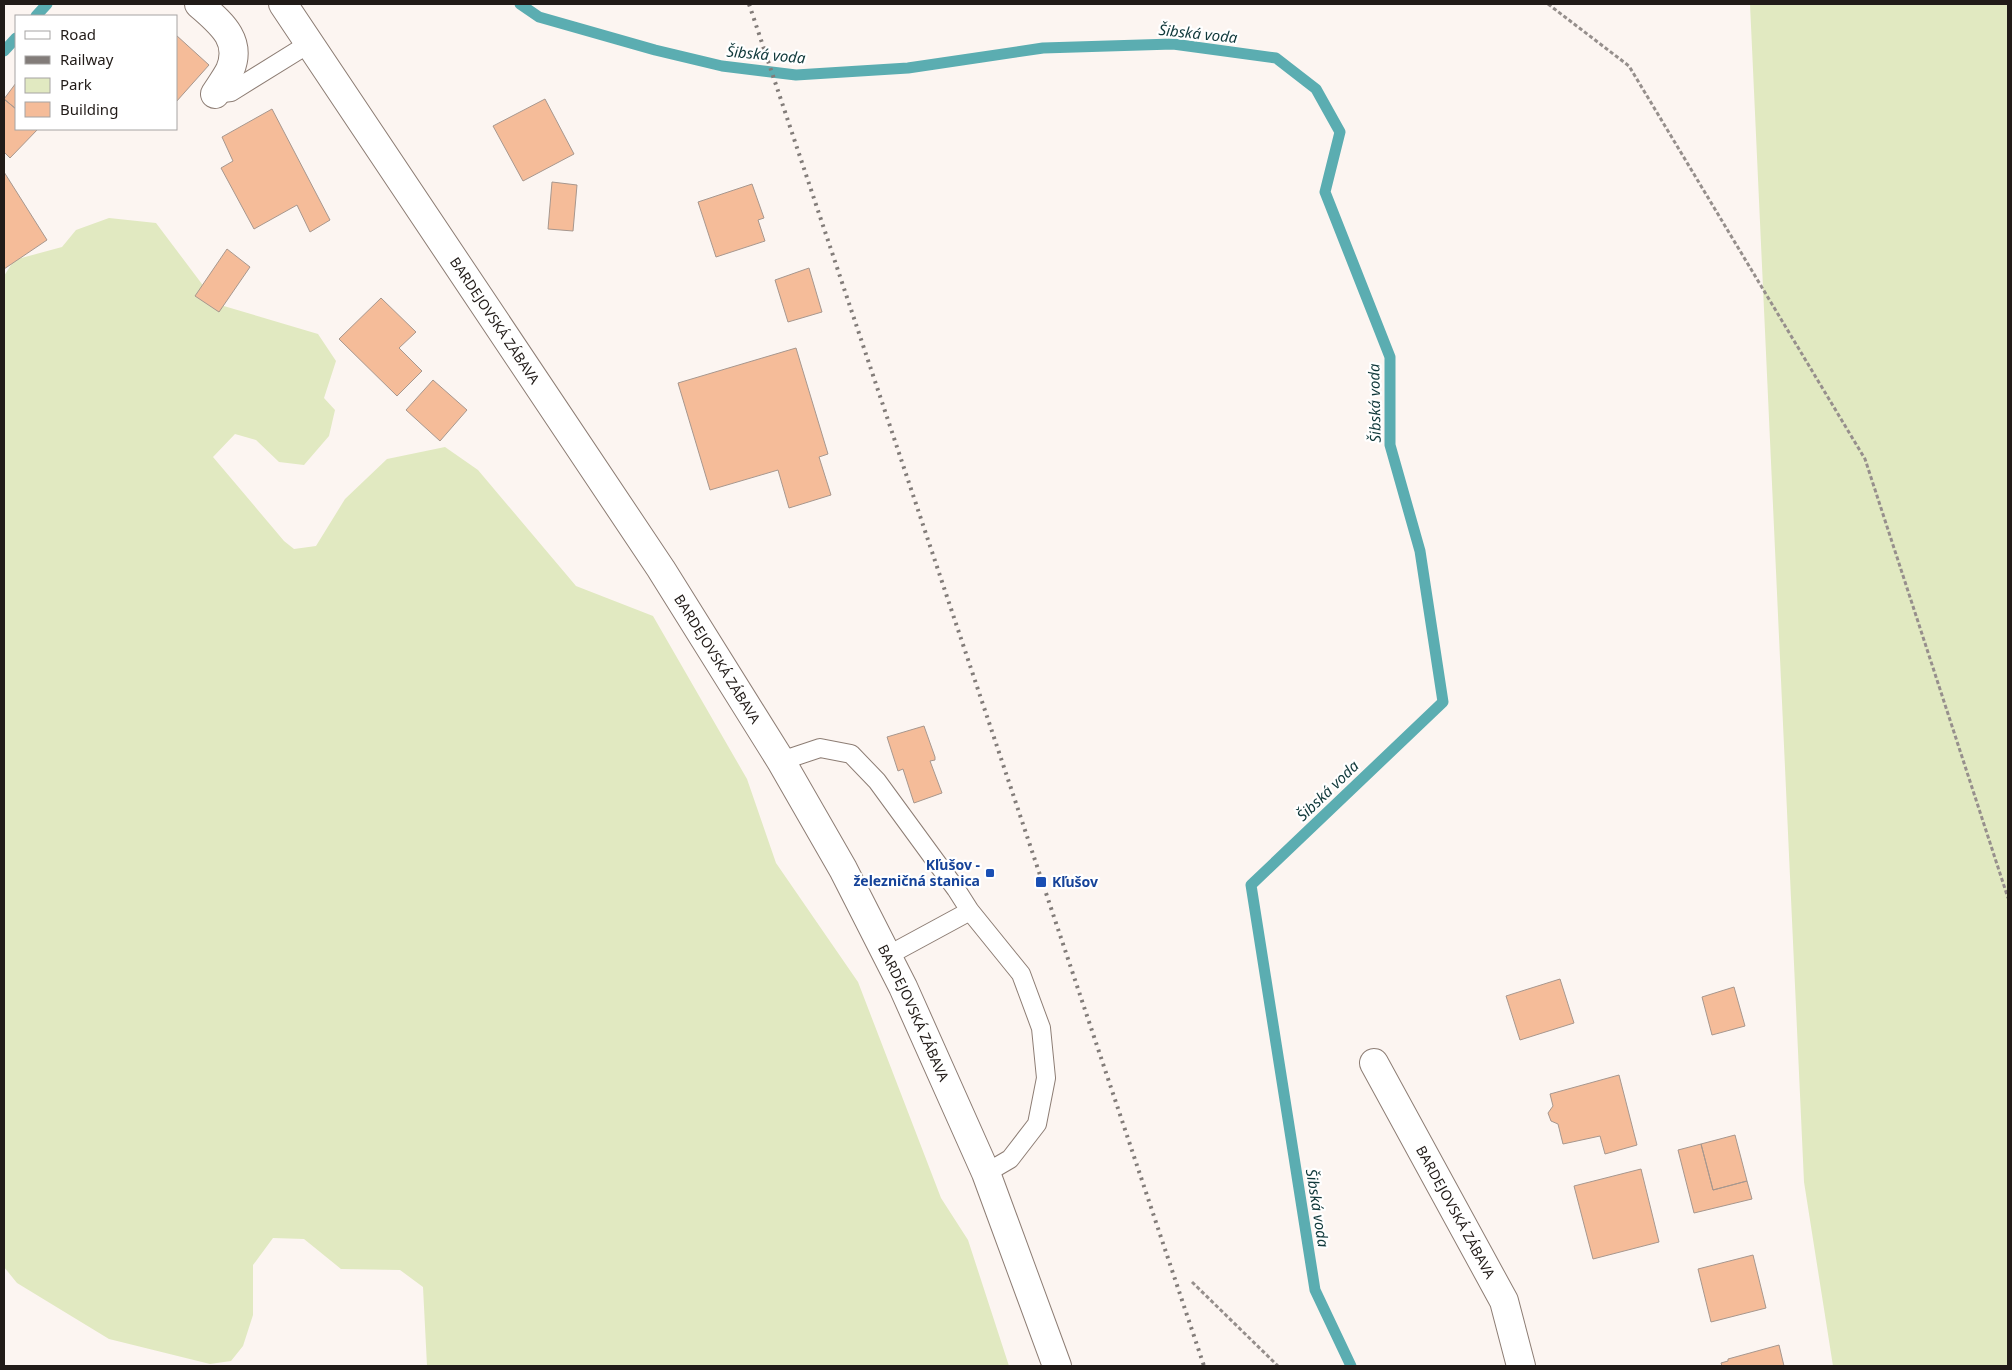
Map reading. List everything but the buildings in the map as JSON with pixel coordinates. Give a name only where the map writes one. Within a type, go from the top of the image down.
[{"type":"main road","points":[[199,4],[218,21],[232,38],[234,54],[230,70],[215,94]]},
{"type":"main road","name":"BARDEJOVSKÁ ZÁBAVA","points":[[283,4],[662,569],[782,761],[843,869],[888,956],[986,1173],[1057,1366]]},
{"type":"main road","name":"BARDEJOVSKÁ ZÁBAVA","points":[[1374,1063],[1504,1301],[1521,1366]]},
{"type":"lane","points":[[215,94],[231,92],[310,43]]},
{"type":"lane","points":[[782,761],[820,748],[851,754],[878,781],[970,911],[1021,974],[1041,1028],[1046,1078],[1037,1124],[1010,1159],[986,1173]]},
{"type":"lane","points":[[888,956],[970,911]]},
{"type":"path","points":[[1548,4],[1629,66],[1864,459],[2008,898]]},
{"type":"path","points":[[1192,1282],[1278,1366]]},
{"type":"green space","points":[[1750,4],[2008,4],[2008,1366],[1833,1366],[1804,1182]]},
{"type":"green space","points":[[109,218],[156,223],[217,304],[318,334],[336,361],[324,398],[335,410],[329,436],[304,465],[279,462],[256,440],[235,434],[213,457],[284,541],[294,549],[316,546],[345,499],[387,459],[445,447],[478,470],[576,586],[653,616],[747,779],[776,863],[858,982],[941,1198],[968,1240],[1009,1366],[427,1366],[423,1287],[400,1270],[341,1269],[304,1239],[273,1238],[253,1265],[253,1315],[243,1346],[231,1361],[210,1364],[109,1339],[17,1283],[4,1267],[4,276],[14,260],[62,247],[76,230]]},
{"type":"waterway","points":[[37,15],[47,4]]},
{"type":"waterway","name":"Šibská voda","points":[[520,4],[539,17],[655,50],[722,66],[796,75],[908,68],[1043,48],[1173,44],[1276,58],[1316,89],[1340,132],[1325,192],[1390,357],[1390,445],[1420,551],[1443,702],[1251,885],[1315,1290],[1351,1366]]},
{"type":"waterway","points":[[4,51],[15,39]]},
{"type":"railway","points":[[749,4],[1204,1366]]},
{"type":"place","name":"Kľušov - železničná stanica","points":[[990,873]]},
{"type":"place","name":"Kľušov","points":[[1041,882]]}]
